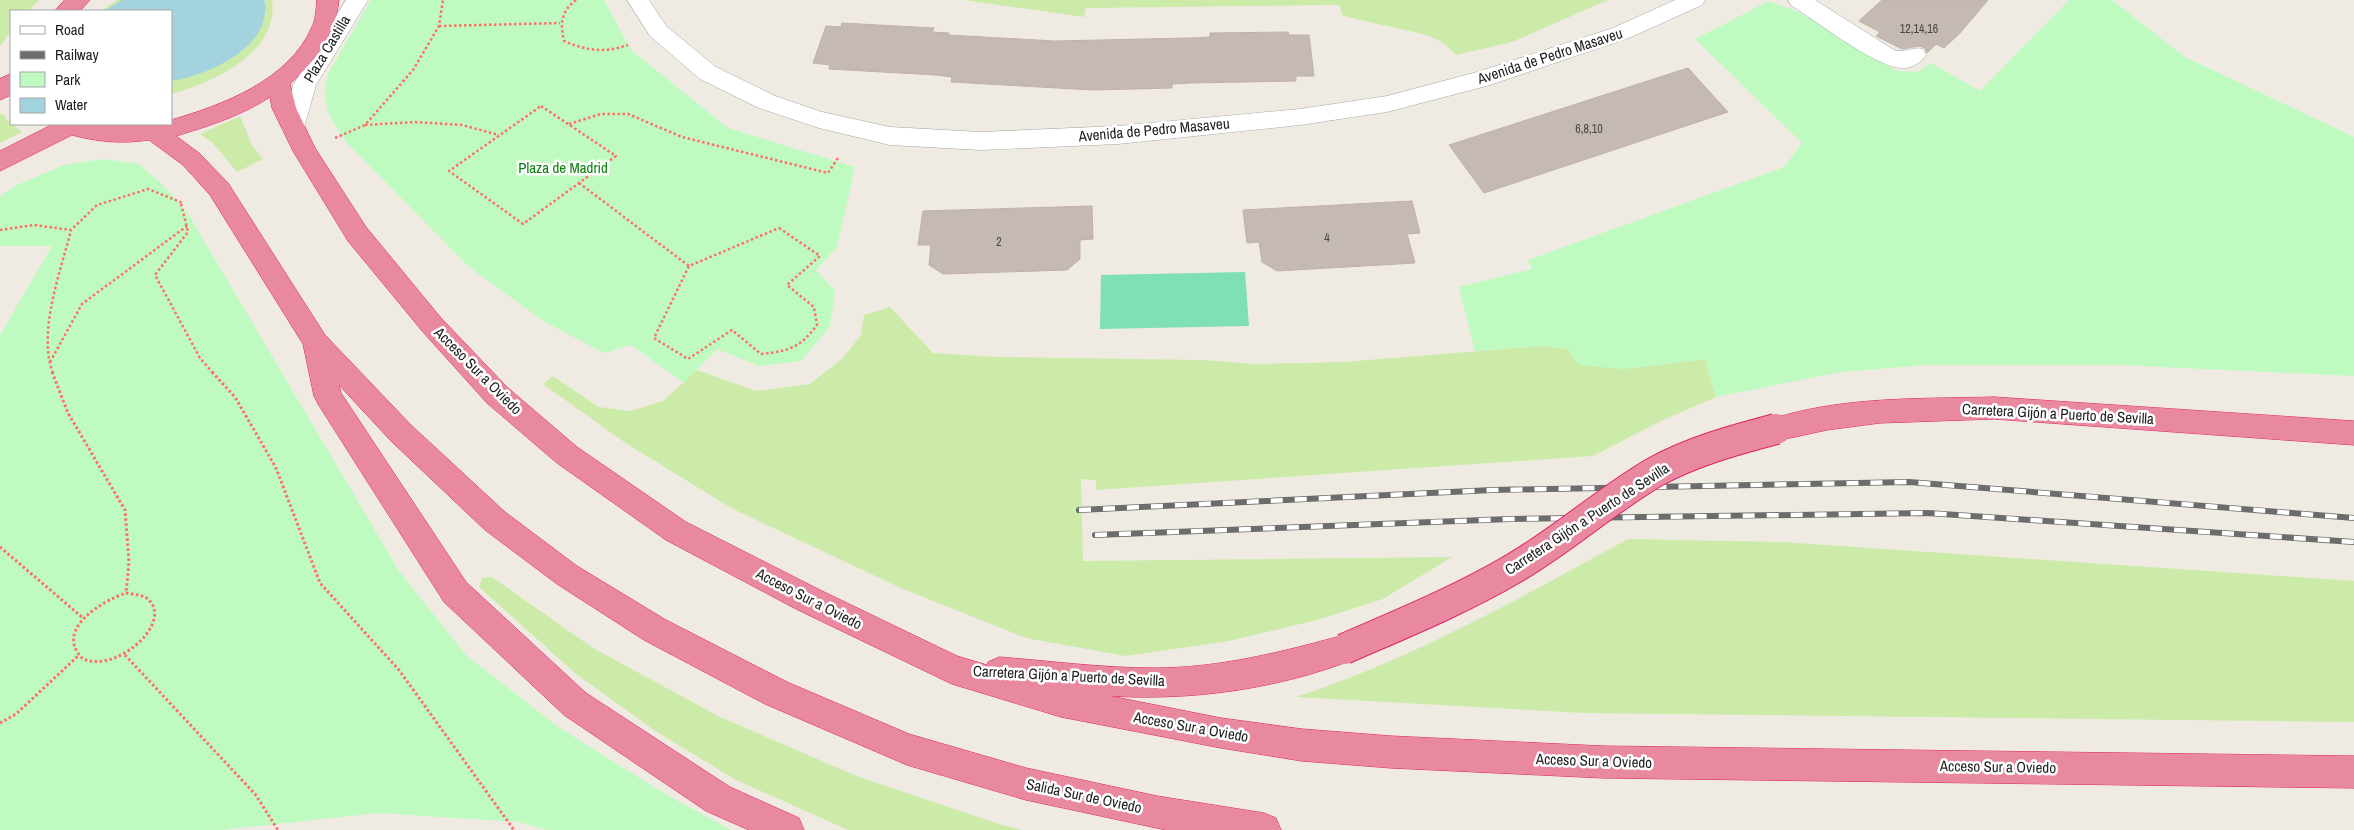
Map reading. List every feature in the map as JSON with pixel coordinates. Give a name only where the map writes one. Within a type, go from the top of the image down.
[{"type":"highway","points":[[0,162],[67,125],[107,134],[154,132],[199,122],[241,105],[278,82],[307,55],[324,26],[328,0]]},
{"type":"highway","name":"Acceso Sur a Oviedo","points":[[278,82],[284,108],[304,151],[357,234],[432,324],[498,395],[567,455],[676,531],[809,600],[952,669],[1061,702],[1211,732],[1302,745],[1391,752],[1603,762],[2354,772]]},
{"type":"highway","points":[[0,92],[10,83]]},
{"type":"highway","points":[[154,132],[191,159],[219,189],[316,343],[328,396],[455,592],[575,704],[718,799],[787,830]]},
{"type":"highway","name":"Salida Sur de Oviedo","points":[[316,343],[401,433],[495,521],[568,575],[655,630],[776,693],[907,749],[1026,784],[1157,812],[1264,830]]},
{"type":"highway","name":"Carretera Gijón a Puerto de Sevilla","points":[[952,669],[1125,682],[1176,682],[1252,673],[1344,649],[1480,586],[1534,556],[1645,479],[1675,462],[1707,449],[1776,429],[1827,418],[1880,412],[1994,408],[2354,433]]},
{"type":"street","name":"Plaza Castilla","points":[[294,129],[305,85],[358,0]]},
{"type":"street","name":"Avenida de Pedro Masaveu","points":[[638,0],[658,31],[708,73],[767,102],[819,120],[890,136],[981,141],[1118,135],[1331,113],[1387,104],[1482,80],[1621,33],[1694,0]]},
{"type":"street","points":[[1799,0],[1886,56],[1902,62],[1915,55]]},
{"type":"path","points":[[365,125],[413,70],[439,26],[443,0]]},
{"type":"path","points":[[576,0],[569,4],[560,24],[564,41],[586,50],[611,52],[627,45]]},
{"type":"path","points":[[439,26],[560,24]]},
{"type":"path","points":[[541,106],[616,156],[523,224],[449,171],[499,136],[541,106]]},
{"type":"path","points":[[568,124],[601,114],[628,114],[682,137],[828,173],[856,128]]},
{"type":"path","points":[[334,138],[365,125],[415,122],[462,125],[499,136]]},
{"type":"path","points":[[579,183],[690,266]]},
{"type":"path","points":[[126,593],[129,562],[125,510],[68,413],[50,363],[49,317],[71,230],[97,205],[148,189],[181,204]]},
{"type":"path","points":[[181,204],[187,201]]},
{"type":"path","points":[[181,204],[188,232],[155,275],[200,358],[235,397],[276,468],[320,583],[398,670],[514,830]]},
{"type":"path","points":[[0,230],[34,225],[71,230]]},
{"type":"path","points":[[50,363],[82,304],[186,226]]},
{"type":"path","points":[[779,228],[820,256],[786,284],[814,307],[817,325],[804,344],[782,352],[761,354],[732,330],[688,359],[654,338],[690,266],[779,228]]},
{"type":"path","points":[[0,547],[83,618]]},
{"type":"path","points":[[126,593],[139,594],[150,601],[154,611],[149,632],[140,644],[125,655],[111,661],[97,663],[83,660],[78,656],[73,647],[74,636],[83,618],[107,599],[126,593]]},
{"type":"path","points":[[125,655],[255,794],[278,830]]},
{"type":"path","points":[[0,723],[16,714],[78,656]]},
{"type":"green space","points":[[0,0],[39,0],[30,10],[10,10],[10,32],[0,46]]},
{"type":"green space","points":[[117,0],[272,0],[272,19],[266,35],[255,50],[224,73],[206,82],[172,94],[172,10],[102,10]]},
{"type":"green space","name":"Plaza de Madrid","points":[[371,0],[604,0],[631,50],[728,128],[855,167],[837,247],[816,270],[835,291],[830,326],[801,361],[759,366],[717,349],[684,383],[631,345],[604,353],[545,322],[469,267],[347,143],[336,127],[327,110],[325,92],[328,74]]},
{"type":"green space","points":[[964,0],[1608,0],[1512,42],[1456,55],[1444,43],[1427,35],[1343,16],[1339,5],[1086,8],[1084,17]]},
{"type":"green space","points":[[2069,0],[2112,0],[2185,57],[2354,137],[2354,376],[2119,365],[1927,365],[1841,372],[1716,397],[1705,359],[1623,369],[1579,365],[1568,349],[1541,346],[1475,351],[1459,287],[1532,269],[1528,260],[1784,167],[1802,143],[1695,39],[1769,1],[1798,12],[1897,71],[1917,72],[1931,63],[1980,91]]},
{"type":"green space","points":[[3,113],[10,125],[13,125],[22,132],[0,143],[0,115]]},
{"type":"green space","points":[[240,116],[252,145],[263,159],[237,172],[213,143],[200,134]]},
{"type":"green space","points":[[103,159],[139,164],[164,186],[187,212],[399,571],[466,655],[558,727],[665,794],[731,830],[547,830],[519,822],[378,813],[221,830],[0,830],[0,335],[52,246],[0,246],[0,196],[17,185],[64,165]]},
{"type":"green space","points":[[1245,272],[1249,326],[1100,329],[1101,275]]},
{"type":"green space","points":[[890,307],[933,353],[997,357],[1203,360],[1256,364],[1343,362],[1541,346],[1568,349],[1623,369],[1705,359],[1716,397],[1661,421],[1593,456],[1096,490],[1096,480],[1081,479],[1083,561],[1452,557],[1383,599],[1317,620],[1229,641],[1125,656],[1026,638],[903,589],[733,509],[627,444],[543,384],[553,376],[599,407],[631,411],[663,401],[697,370],[756,391],[810,384],[843,358],[861,335],[864,315]]},
{"type":"green space","points":[[1628,539],[1782,542],[2354,581],[2354,722],[1583,713],[1296,697],[1382,665],[1424,646],[1506,605]]},
{"type":"green space","points":[[492,577],[593,648],[720,717],[859,777],[1002,825],[1023,830],[848,830],[736,780],[655,731],[575,673],[479,587],[482,578]]},
{"type":"water","points":[[122,0],[264,0],[266,9],[259,32],[251,43],[239,53],[227,61],[198,74],[172,81],[172,10],[106,10]]},
{"type":"building","points":[[1882,0],[1988,0],[1960,33],[1944,48],[1936,44],[1927,53],[1925,48],[1919,46],[1902,49],[1876,36],[1880,32],[1859,21]]},
{"type":"building","points":[[842,23],[934,28],[932,32],[949,33],[948,35],[1055,41],[1190,38],[1210,37],[1210,33],[1288,32],[1289,35],[1309,35],[1314,76],[1296,76],[1296,81],[1191,83],[1172,84],[1172,88],[1093,90],[951,82],[952,77],[829,69],[830,65],[813,63],[826,26],[841,27]]},
{"type":"building","points":[[1688,68],[1728,112],[1484,193],[1449,145]]},
{"type":"building","points":[[1412,201],[1420,233],[1407,234],[1415,263],[1277,271],[1262,262],[1259,242],[1247,243],[1243,210]]},
{"type":"building","points":[[1092,206],[1093,239],[1080,240],[1080,259],[1067,270],[943,274],[929,265],[931,245],[918,245],[923,211]]},
{"type":"railway","points":[[1079,510],[1492,490],[1909,482],[2354,518]]},
{"type":"railway","points":[[1095,535],[1510,519],[1928,513],[2354,542]]}]
